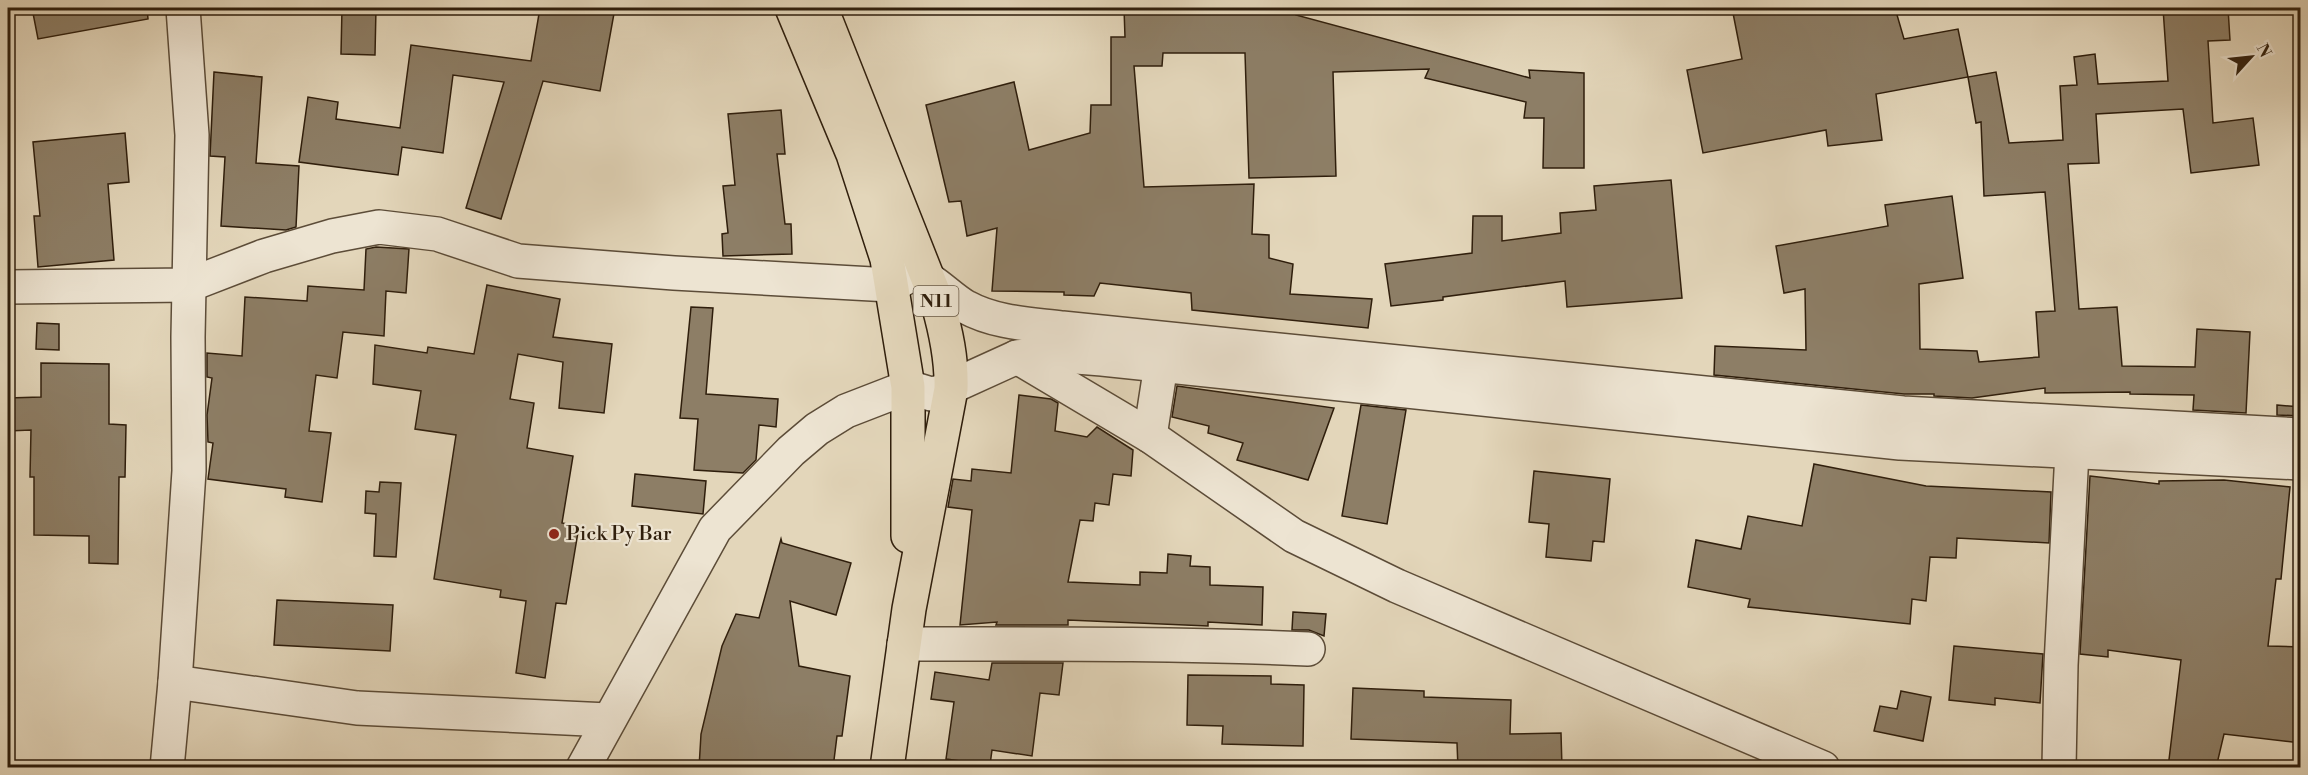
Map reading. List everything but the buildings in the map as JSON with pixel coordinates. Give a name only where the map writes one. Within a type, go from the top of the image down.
[{"type":"highway","name":"N11","points":[[792,8],[853,154],[888,259],[908,387],[909,609]]},
{"type":"highway","name":"N11","points":[[821,8],[877,145],[938,304],[947,335],[951,389],[909,609],[887,768]]},
{"type":"street","points":[[167,768],[189,471],[192,135],[183,8]]},
{"type":"street","points":[[8,287],[189,285],[276,252],[332,236],[379,227],[437,234],[518,261],[891,287],[908,277],[926,277],[945,294],[967,308],[999,320],[1062,328],[1903,413],[2301,435]]},
{"type":"street","points":[[583,768],[715,529],[791,451],[817,429],[846,411],[908,387],[931,394],[951,389],[1017,357],[1039,354],[1063,355],[1900,443],[2301,464]]},
{"type":"street","points":[[1017,357],[1150,436],[1294,536],[1397,586],[1823,768]]},
{"type":"street","points":[[1150,436],[1161,365]]},
{"type":"street","points":[[2059,768],[2061,665],[2072,452]]},
{"type":"street","points":[[904,644],[1203,645],[1308,649]]},
{"type":"street","points":[[175,682],[357,708],[608,720]]},
{"type":"place","name":"Pick Py Bar","points":[[554,534]]}]
